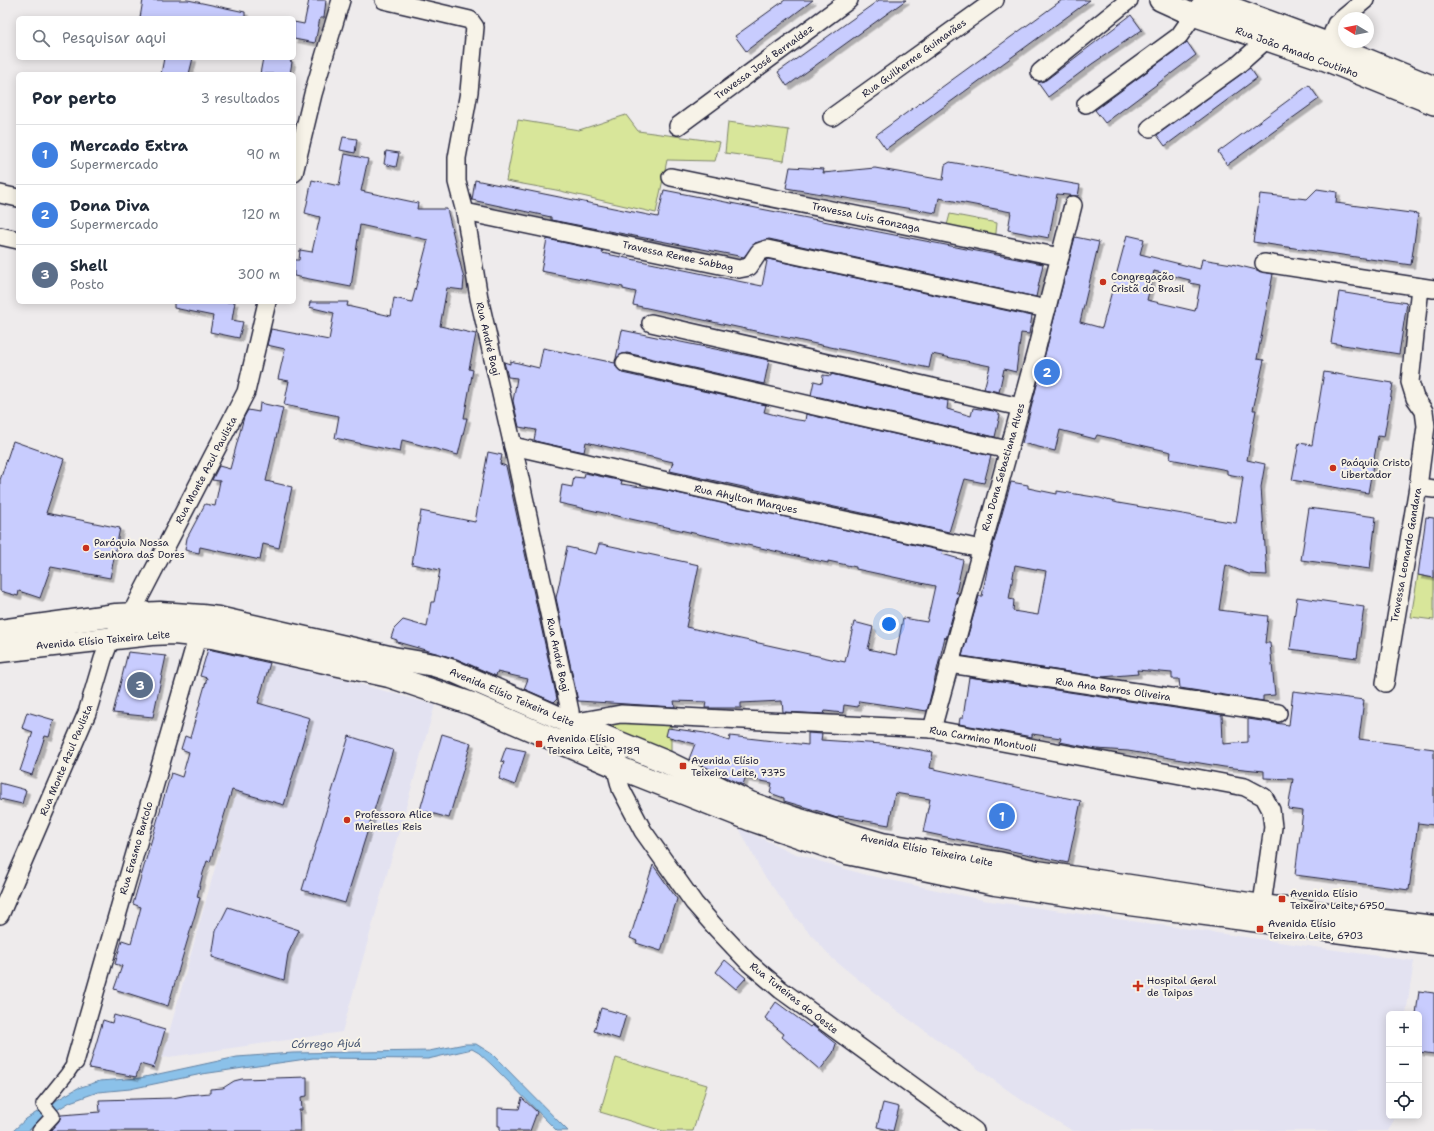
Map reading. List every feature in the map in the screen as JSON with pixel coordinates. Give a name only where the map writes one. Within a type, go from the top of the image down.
[{"type":"main road","name":"Avenida Elísio Teixeira Leite","points":[[0,632],[130,614],[160,613],[390,676],[472,704],[615,766],[749,819],[847,853],[995,884],[1129,904],[1434,927]]},
{"type":"main road","name":"Avenida Elísio Teixeira Leite","points":[[0,650],[174,633],[200,625],[225,620],[393,658],[434,664],[666,762],[750,802],[800,820],[882,844],[998,863],[1037,872],[1434,944]]},
{"type":"street","points":[[296,165],[313,94],[341,0]]},
{"type":"street","name":"Rua André Bagi","points":[[384,0],[470,20],[474,24],[476,30],[469,92],[456,169],[459,193],[465,212],[479,298],[513,446],[571,723]]},
{"type":"street","name":"Travessa José Bernaldez","points":[[678,126],[849,0]]},
{"type":"street","name":"Rua Guilherme Guimarães","points":[[832,117],[995,0]]},
{"type":"street","points":[[1040,72],[1129,0]]},
{"type":"street","name":"Rua João Amado Coutinho","points":[[1160,0],[1198,8],[1266,40],[1325,51],[1434,87]]},
{"type":"street","name":"Rua João Amado Coutinho","points":[[1211,0],[1325,51],[1434,104]]},
{"type":"street","points":[[1325,51],[1336,24],[1365,0]]},
{"type":"street","points":[[1086,104],[1179,36],[1198,8]]},
{"type":"street","points":[[1150,128],[1239,64],[1266,40]]},
{"type":"street","name":"Travessa Luis Gonzaga","points":[[672,177],[1060,257]]},
{"type":"street","points":[[0,194],[16,198]]},
{"type":"street","name":"Rua Dona Sebastiana Alves","points":[[932,729],[948,664],[1047,309],[1073,205]]},
{"type":"street","name":"Travessa Renee Sabbag","points":[[465,212],[740,269],[749,267],[759,252],[767,249],[1047,309]]},
{"type":"street","points":[[0,236],[16,240]]},
{"type":"street","points":[[1264,264],[1427,288]]},
{"type":"street","name":"Travessa Leonardo Gandara","points":[[1385,683],[1426,488],[1426,420],[1424,411],[1412,390],[1410,372],[1427,288]]},
{"type":"street","name":"Rua Monte Azul Paulista","points":[[0,915],[87,713],[103,659],[111,638],[130,614],[246,392],[267,304]]},
{"type":"street","points":[[651,323],[1020,407]]},
{"type":"street","points":[[625,364],[1008,450]]},
{"type":"street","name":"Rua Ahylton Marques","points":[[513,446],[746,499],[980,549]]},
{"type":"street","name":"Rua Erasmo Bartolo","points":[[75,1062],[200,625]]},
{"type":"street","name":"Rua Ana Barros Oliveira","points":[[948,664],[1278,713]]},
{"type":"street","name":"Rua Carmino Montuoli","points":[[571,723],[622,714],[704,720],[932,729],[1228,783],[1256,791],[1266,800],[1273,817],[1273,827],[1261,913]]},
{"type":"street","points":[[564,743],[571,723]]},
{"type":"street","points":[[615,766],[623,744]]},
{"type":"street","name":"Rua Tuneiras do Oeste","points":[[615,766],[621,789],[643,831],[694,903],[749,963],[781,990],[859,1048],[975,1131]]},
{"type":"street","points":[[39,1131],[53,1116],[43,1104],[75,1062]]},
{"type":"shaded area","points":[[273,660],[435,705],[342,1032],[162,1058]]},
{"type":"shaded area","name":"Hospital Geral de Taipas","points":[[739,828],[793,853],[862,874],[983,900],[1414,961],[1406,1011],[1386,1011],[1386,1119],[1394,1119],[1388,1131],[1073,1131],[1020,1099],[896,1010],[833,959],[795,917],[763,874]]},
{"type":"green space","points":[[626,115],[638,131],[720,142],[715,161],[667,160],[656,213],[556,190],[506,181],[518,120],[579,130]]},
{"type":"green space","points":[[728,122],[789,130],[784,161],[725,153]]},
{"type":"green space","points":[[950,214],[997,223],[995,242],[945,233]]},
{"type":"green space","points":[[1418,575],[1434,578],[1434,620],[1411,617]]},
{"type":"green space","points":[[671,716],[671,767],[568,718]]},
{"type":"green space","points":[[616,1058],[707,1085],[693,1131],[663,1131],[600,1112]]},
{"type":"water","points":[[465,1044],[476,1044],[492,1054],[568,1131],[557,1131],[492,1065],[479,1053],[472,1049],[428,1059],[313,1058],[202,1074],[130,1089],[98,1092],[70,1102],[39,1121],[28,1131],[13,1131],[26,1119],[50,1104],[78,1088],[100,1081],[140,1078],[237,1057],[293,1053],[429,1051]]},
{"type":"building","points":[[143,0],[188,0],[245,12],[245,16],[140,16]]},
{"type":"building","points":[[309,0],[326,0],[324,18],[320,18],[315,43],[296,39],[296,22],[304,24]]},
{"type":"building","points":[[785,0],[813,0],[746,51],[735,36]]},
{"type":"building","points":[[879,0],[906,0],[787,86],[778,72]]},
{"type":"building","points":[[1062,0],[1090,0],[886,149],[876,135]]},
{"type":"building","points":[[1131,15],[1142,30],[1092,64],[1048,97],[1038,83],[1046,80]]},
{"type":"building","points":[[1187,42],[1196,55],[1105,123],[1095,110]]},
{"type":"building","points":[[164,60],[192,60],[190,72],[161,72]]},
{"type":"building","points":[[263,60],[290,60],[292,62],[290,72],[260,72]]},
{"type":"building","points":[[1250,68],[1257,78],[1165,146],[1157,135]]},
{"type":"building","points":[[1309,85],[1319,99],[1227,165],[1218,152]]},
{"type":"building","points":[[343,137],[357,139],[355,153],[340,150]]},
{"type":"building","points":[[386,151],[399,153],[396,167],[384,164]]},
{"type":"building","points":[[345,154],[368,159],[361,191],[418,203],[417,209],[447,209],[464,279],[463,290],[447,288],[440,326],[476,334],[469,369],[473,370],[464,418],[467,418],[458,455],[402,440],[400,452],[335,438],[339,416],[284,405],[289,381],[278,379],[285,349],[267,345],[271,329],[329,340],[334,313],[309,307],[310,302],[348,302],[347,306],[391,316],[394,298],[412,302],[428,240],[360,225],[351,287],[296,276],[296,260],[299,260],[300,250],[312,252],[320,217],[305,213],[312,180],[339,186]]},
{"type":"building","points":[[950,162],[1080,185],[1078,196],[1057,194],[1049,238],[1008,230],[1011,212],[939,198],[936,213],[786,188],[790,167],[824,169],[823,173],[875,168],[943,180],[945,165]]},
{"type":"building","points":[[475,180],[658,217],[664,190],[1043,264],[1036,297],[769,239],[755,243],[744,257],[551,220],[551,217],[472,200]]},
{"type":"building","points":[[1317,189],[1337,192],[1336,203],[1418,214],[1411,265],[1253,242],[1260,194],[1307,199]]},
{"type":"building","points":[[1127,235],[1144,239],[1140,254],[1200,269],[1202,259],[1232,264],[1273,274],[1257,359],[1264,360],[1253,410],[1256,410],[1247,460],[1265,464],[1261,487],[1267,575],[1249,574],[1226,565],[1219,610],[1268,616],[1265,643],[1270,643],[1275,695],[1263,696],[1263,701],[1180,688],[1179,679],[1172,679],[1172,673],[1137,670],[1138,674],[1102,677],[962,656],[979,596],[982,596],[989,560],[1011,482],[1028,485],[1028,488],[1057,494],[1057,491],[1236,523],[1243,477],[1227,474],[1227,470],[1170,459],[1171,452],[1097,435],[1095,439],[1060,430],[1055,451],[1022,443],[1075,237],[1099,242],[1080,322],[1102,328]],"holes":[[[1154,271],[1190,280],[1190,283],[1200,285],[1195,311],[1147,300]],[[1015,565],[1046,571],[1038,615],[1013,611],[1014,600],[1009,599]]]},
{"type":"building","points":[[547,239],[603,251],[602,253],[762,286],[767,261],[765,261],[768,259],[1032,316],[1029,334],[1021,333],[1016,372],[1004,369],[999,392],[984,389],[990,366],[932,354],[929,368],[633,305],[636,292],[623,289],[623,287],[541,271]]},
{"type":"building","points":[[1339,292],[1407,303],[1399,354],[1331,343]]},
{"type":"building","points":[[174,304],[235,304],[232,320],[243,322],[239,338],[210,332],[213,316],[174,308]]},
{"type":"building","points":[[622,330],[769,360],[764,384],[627,353],[622,354],[616,359]]},
{"type":"building","points":[[543,348],[615,362],[616,366],[622,373],[766,405],[764,412],[791,419],[805,421],[806,414],[991,456],[984,483],[965,479],[949,532],[670,471],[673,462],[586,442],[584,452],[539,442],[534,440],[536,430],[519,427],[513,401],[517,378],[508,377],[504,362],[510,364],[510,361],[539,368]]},
{"type":"building","points":[[1324,372],[1393,383],[1384,437],[1378,436],[1368,493],[1292,480],[1299,443],[1312,445]]},
{"type":"building","points":[[831,374],[948,401],[947,409],[971,416],[973,408],[994,411],[1000,415],[995,437],[811,395],[814,381],[822,383],[823,375],[831,376]]},
{"type":"building","points":[[260,403],[283,408],[266,481],[292,487],[279,548],[263,544],[260,560],[200,547],[199,553],[185,550],[187,538],[205,504],[215,506],[220,481],[212,480],[219,466],[230,469],[244,417],[248,410],[259,412]]},
{"type":"building","points":[[13,441],[64,459],[46,513],[120,528],[110,578],[51,567],[40,598],[19,591],[18,596],[0,591],[0,480]]},
{"type":"building","points":[[488,452],[502,455],[500,464],[506,466],[557,699],[554,702],[524,689],[528,679],[497,672],[496,676],[457,659],[397,642],[397,640],[391,638],[394,629],[403,620],[427,627],[431,602],[434,602],[440,570],[412,564],[421,511],[475,522]]},
{"type":"building","points":[[585,473],[622,481],[621,484],[663,490],[943,551],[942,554],[963,560],[956,593],[959,593],[946,639],[945,637],[927,711],[859,701],[858,707],[844,705],[843,713],[825,711],[824,714],[783,712],[782,701],[741,703],[741,708],[705,708],[706,702],[674,701],[675,707],[578,701],[556,598],[567,547],[596,554],[599,544],[602,544],[699,565],[686,627],[845,662],[854,622],[873,627],[868,649],[896,655],[903,618],[927,622],[935,586],[856,569],[856,567],[828,561],[828,563],[559,503],[562,485],[572,487],[574,477],[584,478]]},
{"type":"building","points":[[1309,508],[1376,517],[1370,569],[1301,560]]},
{"type":"building","points":[[1426,517],[1434,518],[1434,578],[1418,575]]},
{"type":"building","points":[[1297,597],[1364,607],[1357,658],[1290,649]]},
{"type":"building","points":[[208,649],[270,663],[258,703],[310,718],[284,805],[232,790],[210,862],[207,861],[203,873],[197,897],[200,898],[168,1006],[114,989],[122,966],[115,964],[122,940],[131,943],[141,907],[133,904],[171,773],[182,777],[189,752],[181,749],[185,736],[190,738],[207,678],[200,676]]},
{"type":"building","points":[[128,652],[166,656],[153,717],[113,713]]},
{"type":"building","points":[[969,677],[1222,715],[1223,744],[1248,742],[1248,719],[1289,725],[1293,691],[1364,700],[1359,739],[1434,749],[1434,825],[1418,823],[1409,890],[1295,875],[1303,811],[1288,809],[1293,779],[1264,778],[1264,771],[1224,767],[1128,751],[1096,749],[1060,742],[1061,738],[1032,734],[1032,737],[959,724],[960,718],[963,718]]},
{"type":"building","points":[[27,712],[54,720],[49,737],[45,736],[32,775],[20,771],[33,732],[22,728]]},
{"type":"building","points":[[668,728],[705,733],[729,741],[730,736],[808,745],[808,733],[822,734],[821,740],[883,744],[933,752],[930,768],[1081,801],[1068,863],[923,832],[930,799],[895,793],[889,825],[838,816],[837,818],[784,801],[784,798],[770,793],[772,783],[745,778],[743,785],[689,759],[695,744],[666,736]]},
{"type":"building","points":[[442,734],[471,743],[449,818],[420,810]]},
{"type":"building","name":"Professora Alice Meirelles Reis","points":[[349,736],[393,750],[345,903],[302,890]]},
{"type":"building","points":[[506,747],[526,751],[515,785],[499,779],[504,762],[501,761]]},
{"type":"building","points":[[0,783],[26,790],[22,804],[0,799]]},
{"type":"building","points":[[653,865],[677,899],[661,951],[636,943],[637,941],[630,938]]},
{"type":"building","points":[[228,907],[299,930],[288,954],[284,980],[212,957],[216,931]]},
{"type":"building","points":[[725,960],[746,978],[736,989],[716,972]]},
{"type":"building","points":[[1419,991],[1434,993],[1434,1054],[1422,1052],[1422,1011],[1416,1011]]},
{"type":"building","points":[[776,1002],[810,1027],[812,1025],[836,1044],[833,1053],[820,1070],[782,1037],[784,1034],[765,1018]]},
{"type":"building","points":[[601,1008],[626,1015],[619,1039],[594,1031]]},
{"type":"building","points":[[114,1015],[165,1030],[154,1068],[140,1064],[136,1077],[89,1068],[103,1020],[112,1023]]},
{"type":"building","points":[[307,1077],[307,1096],[301,1097],[302,1110],[299,1110],[300,1131],[50,1131],[59,1121],[61,1115],[100,1112],[99,1100],[173,1098],[210,1093],[210,1089],[223,1088],[234,1081],[242,1079]]},
{"type":"building","points":[[522,1098],[537,1112],[530,1131],[500,1131],[500,1126],[498,1126],[498,1108],[519,1109]]},
{"type":"building","points":[[883,1103],[899,1107],[893,1131],[877,1127]]},
{"type":"place","name":"Congregação Cristã do Brasil","points":[[1103,282]]},
{"type":"place","name":"Dona Diva","points":[[1047,372]]},
{"type":"place","name":"Paóquia Cristo Libertador","points":[[1333,468]]},
{"type":"place","name":"Paróquia Nossa Senhora das Dores","points":[[86,548]]},
{"type":"place","name":"Shell","points":[[140,685]]},
{"type":"place","name":"Avenida Elísio Teixeira Leite, 7189","points":[[539,744]]},
{"type":"place","name":"Avenida Elísio Teixeira Leite, 7375","points":[[683,766]]},
{"type":"place","name":"Mercado Extra","points":[[1002,816]]},
{"type":"place","name":"Professora Alice Meirelles Reis","points":[[347,820]]},
{"type":"place","name":"Avenida Elísio Teixeira Leite, 6750","points":[[1282,899]]},
{"type":"place","name":"Avenida Elísio Teixeira Leite, 6703","points":[[1260,929]]},
{"type":"place","name":"Hospital Geral de Taipas","points":[[1138,986]]},
{"type":"water label","name":"Córrego Ajuá","points":[[326,1044]]}]
